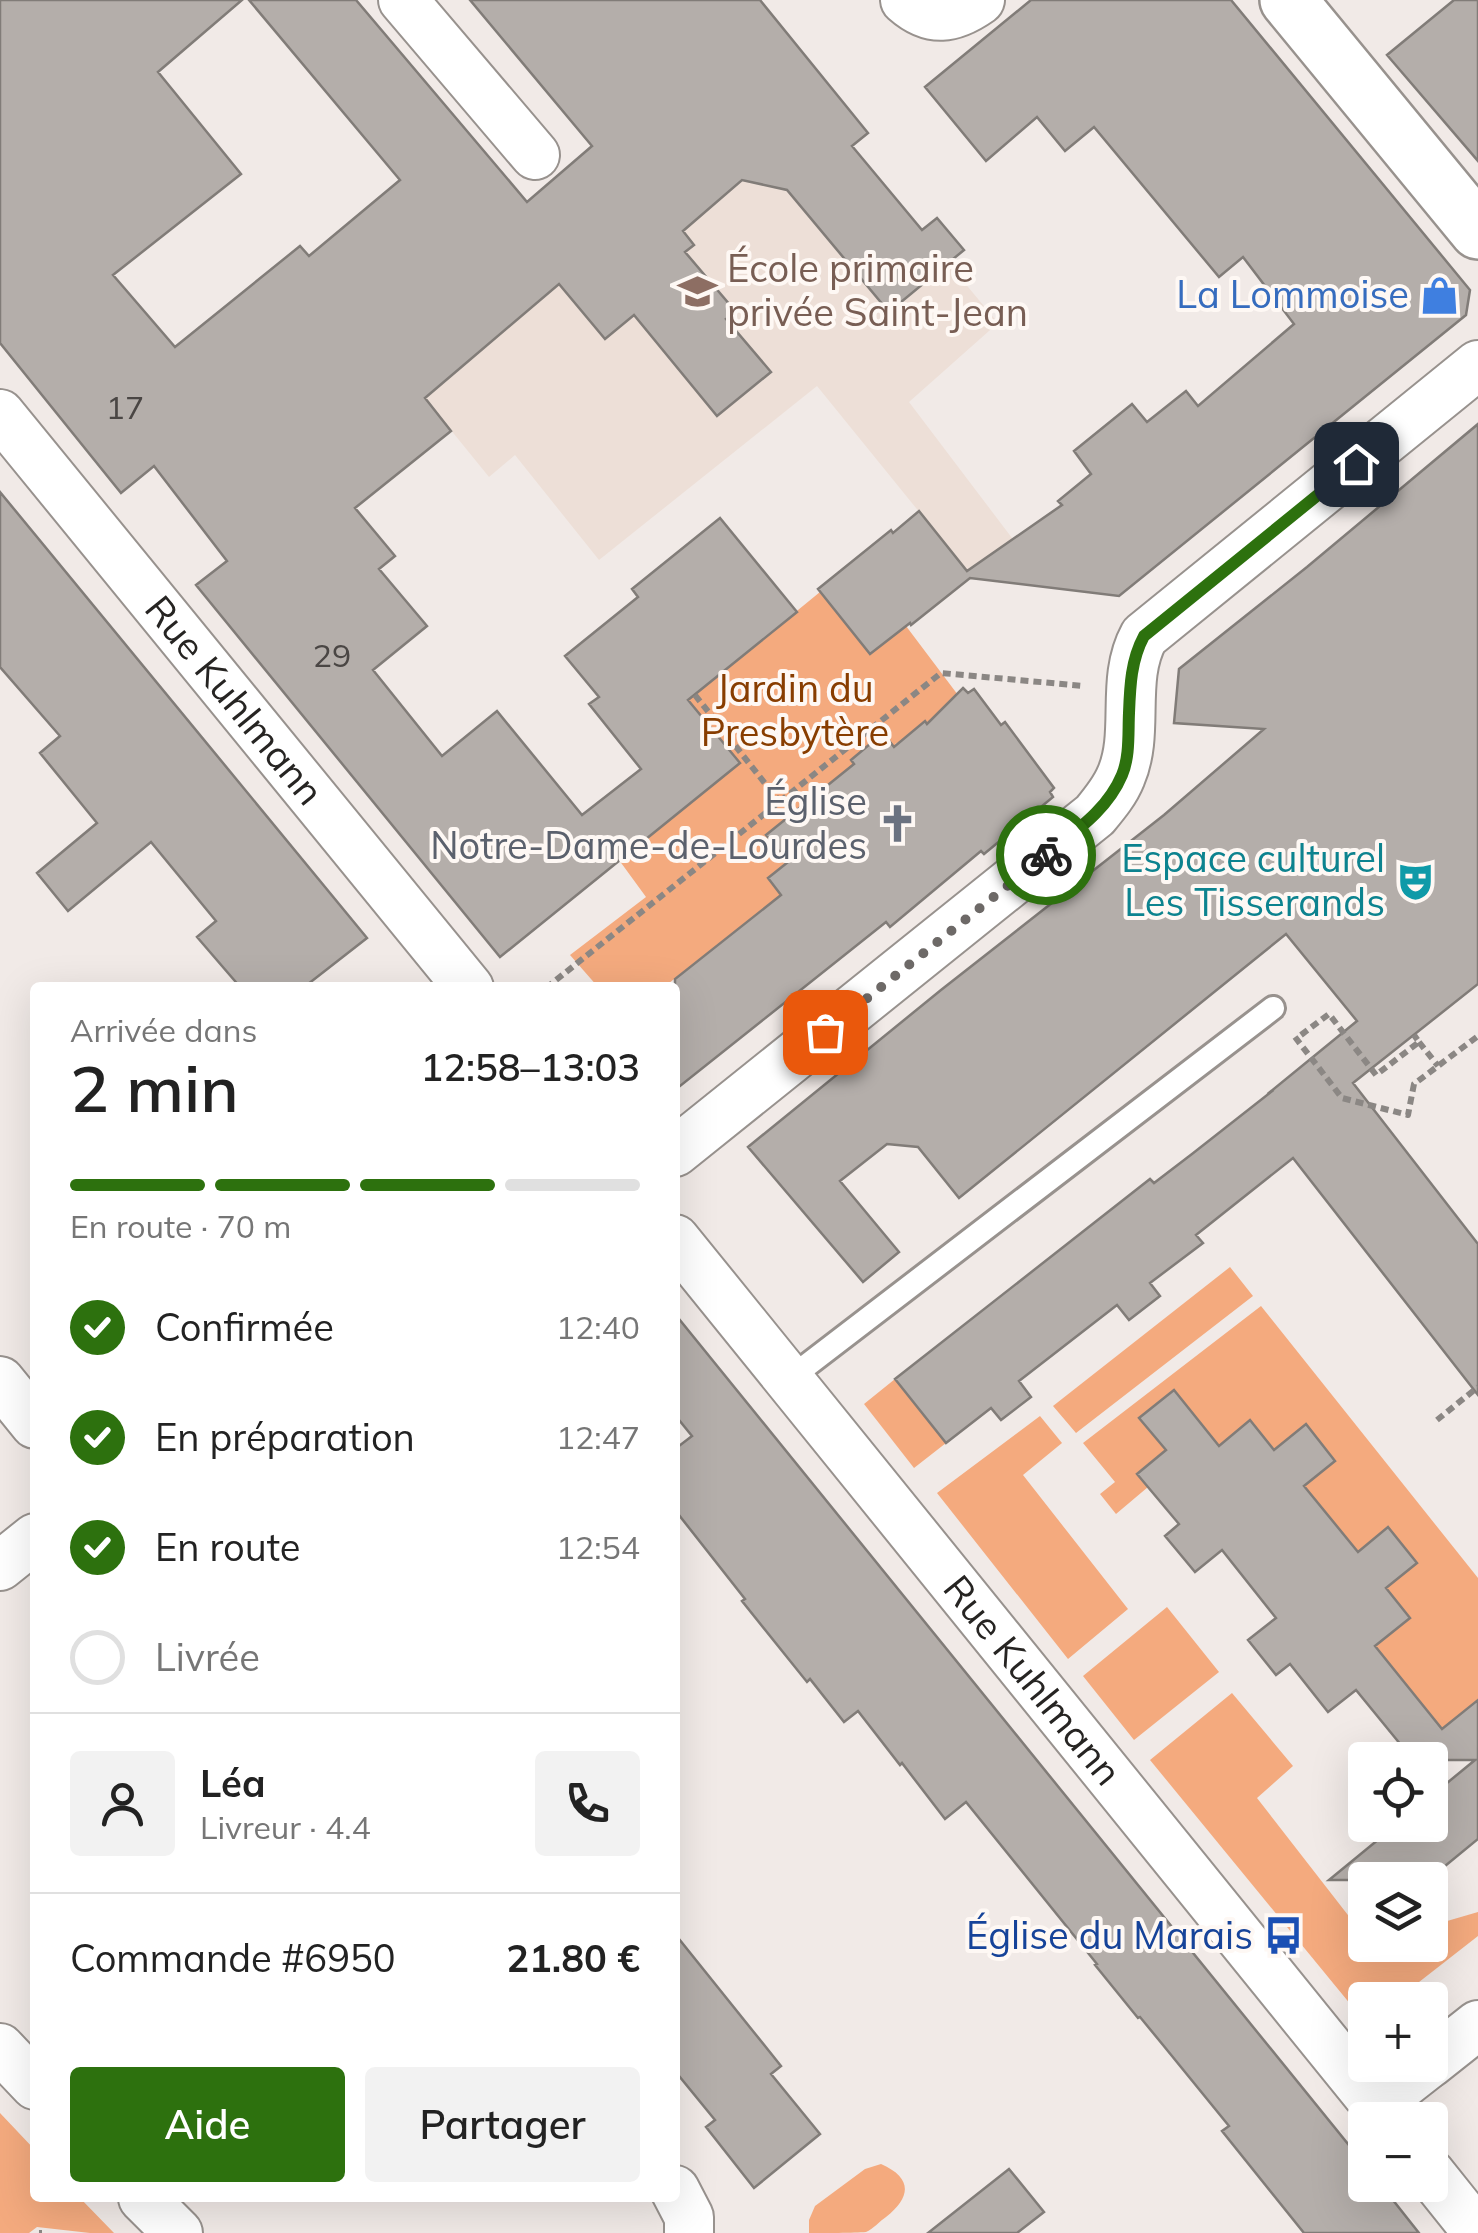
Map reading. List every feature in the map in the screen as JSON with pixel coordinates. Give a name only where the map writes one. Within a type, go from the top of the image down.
[{"type":"street","points":[[403,0],[535,156]]},
{"type":"street","points":[[905,0],[932,16],[952,15],[980,0]]},
{"type":"street","points":[[1294,2],[1478,231]]},
{"type":"street","points":[[680,1148],[1094,816],[1123,774],[1135,652],[1144,636],[1478,365]]},
{"type":"street","name":"Rue Kuhlmann","points":[[0,414],[464,982]]},
{"type":"street","name":"Rue Kuhlmann","points":[[680,1245],[1374,2102]]},
{"type":"street","points":[[0,1381],[30,1418]]},
{"type":"street","points":[[0,1566],[30,1542]]},
{"type":"street","points":[[1448,2049],[1478,2025]]},
{"type":"street","points":[[0,2048],[30,2079]]},
{"type":"street","points":[[1392,2102],[1411,2082]]},
{"type":"street","points":[[1448,2196],[1478,2233]]},
{"type":"street","points":[[680,2200],[689,2217],[688,2233]]},
{"type":"street","points":[[148,2202],[178,2233]]},
{"type":"lane","points":[[789,1379],[1273,1008]]},
{"type":"path","points":[[554,982],[941,673],[1130,691]]},
{"type":"path","points":[[695,695],[779,802]]},
{"type":"path","points":[[1273,1008],[1342,1098],[1408,1116],[1414,1084],[1478,1036]]},
{"type":"path","points":[[1296,1038],[1329,1014],[1376,1075],[1417,1038],[1438,1066]]},
{"type":"path","points":[[1437,1420],[1478,1387]]},
{"type":"shaded area","name":"École primaire privée Saint-Jean","points":[[744,17],[998,323],[909,402],[1012,538],[1014,583],[972,577],[817,386],[599,560],[515,455],[489,477],[372,333]]},
{"type":"green space","name":"Jardin du Presbytère","points":[[820,592],[870,654],[906,626],[961,699],[928,726],[924,722],[904,746],[901,741],[895,744],[897,751],[883,734],[851,759],[865,777],[815,795],[767,835],[787,862],[768,878],[781,895],[670,982],[594,982],[570,955],[646,897],[619,860],[739,763],[688,700]]},
{"type":"green space","points":[[1230,1267],[1253,1296],[1076,1433],[1053,1406]]},
{"type":"green space","points":[[1261,1306],[1478,1578],[1478,1704],[1475,1702],[1442,1729],[1375,1646],[1386,1588],[1416,1563],[1388,1527],[1357,1552],[1304,1486],[1335,1460],[1307,1425],[1274,1450],[1250,1421],[1219,1446],[1173,1390],[1139,1418],[1165,1450],[1137,1473],[1148,1487],[1116,1514],[1100,1494],[1115,1482],[1083,1443]]},
{"type":"green space","points":[[895,1379],[946,1443],[914,1468],[864,1404]]},
{"type":"green space","points":[[1040,1416],[1062,1443],[1023,1475],[1128,1609],[1068,1659],[937,1493]]},
{"type":"green space","points":[[1167,1607],[1219,1672],[1134,1740],[1083,1676]]},
{"type":"green space","points":[[1232,1693],[1293,1766],[1257,1798],[1348,1915],[1348,1962],[1445,1962],[1419,1982],[1348,1982],[1348,2001],[1150,1760]]},
{"type":"green space","points":[[1478,1912],[1478,1936],[1448,1959],[1448,1921]]},
{"type":"green space","points":[[0,2113],[30,2145],[30,2202],[84,2202],[114,2233],[37,2227],[29,2233],[0,2233]]},
{"type":"green space","points":[[881,2164],[899,2175],[905,2188],[894,2210],[866,2232],[809,2233],[815,2206],[865,2169]]},
{"type":"building","points":[[0,0],[242,0],[158,72],[241,174],[113,275],[175,347],[300,246],[309,256],[400,180],[249,0],[356,0],[527,202],[592,146],[470,0],[760,0],[868,133],[852,146],[922,230],[937,218],[964,250],[889,312],[787,190],[742,180],[683,231],[694,245],[685,252],[736,312],[726,319],[771,372],[717,416],[634,315],[605,339],[559,284],[425,398],[451,431],[355,508],[395,556],[379,569],[427,626],[373,670],[442,756],[497,711],[582,815],[641,769],[589,704],[599,697],[565,656],[638,597],[632,589],[720,518],[797,612],[688,700],[740,763],[500,957],[196,585],[227,561],[154,466],[121,493],[0,343]]},
{"type":"building","points":[[1031,0],[1231,0],[1470,290],[1466,315],[1119,596],[970,578],[870,654],[818,589],[891,530],[893,533],[919,511],[967,571],[1062,505],[1058,501],[1091,474],[1074,451],[1132,404],[1147,422],[1186,391],[1198,406],[1294,324],[1243,257],[1219,277],[1094,127],[1065,151],[1037,117],[986,161],[925,87]]},
{"type":"building","points":[[1454,0],[1478,0],[1478,161],[1387,55]]},
{"type":"building","points":[[1478,424],[1478,984],[1353,1083],[1478,1244],[1478,1395],[1293,1158],[1196,1235],[1203,1243],[1150,1283],[1160,1296],[1129,1320],[1117,1305],[1019,1381],[1031,1397],[1001,1420],[991,1408],[946,1443],[895,1379],[1150,1179],[1154,1183],[1192,1154],[1357,1021],[1286,934],[959,1198],[918,1147],[887,1144],[840,1181],[899,1252],[863,1282],[748,1147],[1164,815],[1264,729],[1174,723],[1179,669]]},
{"type":"building","points":[[0,492],[367,938],[311,982],[236,982],[197,937],[216,921],[151,842],[68,911],[37,873],[97,823],[40,753],[60,736],[0,667]]},
{"type":"building","name":"Église Notre-Dame-de-Lourdes","points":[[963,688],[968,693],[974,689],[1001,725],[1005,722],[1054,788],[1050,792],[1053,797],[890,927],[886,922],[680,1086],[680,982],[675,979],[781,895],[768,878],[788,862],[766,835],[854,764],[851,760],[883,733],[894,747],[925,721],[927,724]]},
{"type":"building","points":[[680,1320],[1348,2144],[1348,2202],[1394,2202],[1419,2233],[1304,2233],[1222,2131],[1229,2126],[966,1802],[945,1819],[858,1711],[844,1722],[742,1601],[745,1599],[680,1516],[680,1445],[692,1436],[680,1421]]},
{"type":"building","points":[[1174,1390],[1219,1446],[1250,1420],[1274,1450],[1306,1424],[1335,1461],[1304,1486],[1358,1552],[1388,1527],[1417,1563],[1386,1588],[1410,1618],[1375,1646],[1442,1729],[1478,1700],[1478,1839],[1448,1864],[1351,1862],[1375,1842],[1448,1842],[1448,1782],[1475,1760],[1448,1760],[1448,1742],[1399,1742],[1356,1690],[1328,1712],[1290,1664],[1276,1675],[1248,1640],[1276,1618],[1222,1550],[1195,1572],[1165,1536],[1179,1524],[1137,1474],[1166,1450],[1139,1418]]},
{"type":"building","points":[[1348,1864],[1348,1880],[1329,1880]]},
{"type":"building","points":[[680,1940],[781,2066],[771,2074],[820,2134],[754,2188],[706,2127],[715,2120],[680,2077]]},
{"type":"building","points":[[1009,2169],[1044,2212],[1017,2233],[928,2233]]},
{"type":"way so far","points":[[825,1032],[1046,855]]},
{"type":"place","name":"École primaire privée Saint-Jean","points":[[697,291]]},
{"type":"place","name":"La Lommoise","points":[[1439,295]]},
{"type":"place","name":"Église Notre-Dame-de-Lourdes","points":[[897,824]]},
{"type":"place","name":"Espace culturel Les Tisserands","points":[[1415,881]]},
{"type":"place","name":"Église du Marais","points":[[1283,1936]]},
{"type":"route","points":[[1046,855],[1094,816],[1123,774],[1135,652],[1144,636],[1356,464]]}]
